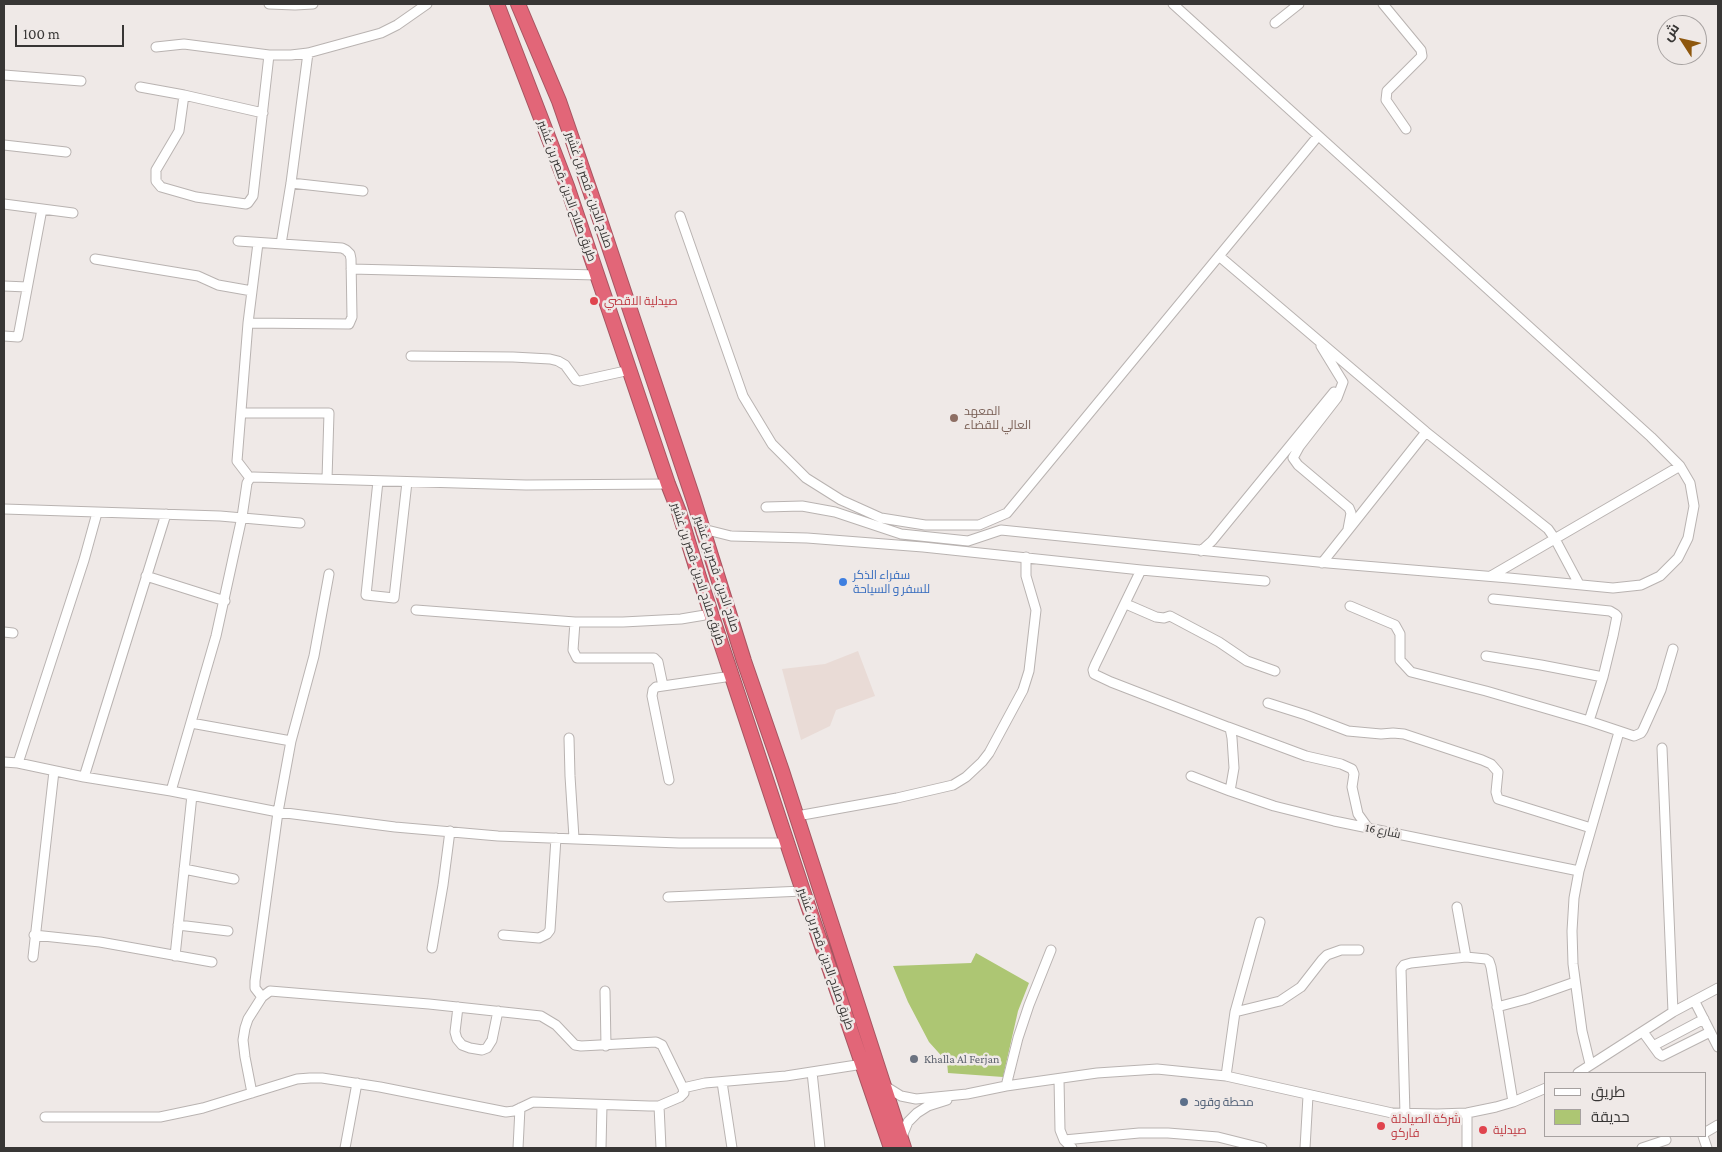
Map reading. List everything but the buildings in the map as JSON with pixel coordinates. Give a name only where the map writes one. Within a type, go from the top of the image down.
[{"type":"highway","name":"طريق صلاح الدين -قصر بن غشير","points":[[497,4],[566,186],[630,370],[679,512],[803,891],[863,1064],[901,1146]]},
{"type":"highway","name":"صلاح الدين - قصر بن غشير","points":[[518,4],[561,108],[688,483],[744,661],[797,816],[901,1146]]},
{"type":"highway","points":[[669,487],[679,496],[686,492],[688,483]]},
{"type":"highway","points":[[690,546],[694,536],[704,534]]},
{"type":"street","points":[[269,4],[313,4]]},
{"type":"street","points":[[156,47],[184,44],[269,55],[308,53],[381,33],[397,25],[427,4]]},
{"type":"street","points":[[766,507],[802,506],[835,512],[901,534],[968,541],[1001,530],[1201,551],[1613,588],[1641,586],[1660,576],[1678,558],[1688,538],[1694,506],[1690,483],[1680,466],[1173,4]]},
{"type":"street","points":[[1275,23],[1299,4]]},
{"type":"street","points":[[1383,4],[1421,50],[1422,56],[1387,91],[1386,100],[1406,129]]},
{"type":"street","points":[[282,244],[308,53]]},
{"type":"street","points":[[184,95],[179,131],[156,170],[156,181],[161,188],[196,197],[246,204],[250,202],[253,196],[269,55]]},
{"type":"street","points":[[4,75],[81,82]]},
{"type":"street","points":[[140,87],[263,113]]},
{"type":"street","points":[[680,216],[742,396],[772,444],[806,478],[841,500],[881,518],[925,525],[980,525],[1007,513],[1318,136]]},
{"type":"street","points":[[4,145],[66,152]]},
{"type":"street","points":[[291,183],[363,191]]},
{"type":"street","points":[[4,204],[73,213]]},
{"type":"street","points":[[4,336],[18,337],[42,209]]},
{"type":"street","points":[[238,241],[342,248],[350,254],[352,317],[349,324],[248,323]]},
{"type":"street","points":[[250,478],[237,462],[248,323],[258,243]]},
{"type":"street","points":[[1219,256],[1426,432],[1548,529],[1579,584]]},
{"type":"street","points":[[95,259],[198,276],[218,285],[252,291]]},
{"type":"street","points":[[351,269],[597,275]]},
{"type":"street","points":[[4,286],[27,287]]},
{"type":"street","points":[[1316,338],[1343,382],[1338,398],[1299,447],[1293,458],[1298,465],[1348,508],[1351,517],[1348,529]]},
{"type":"street","points":[[411,356],[494,356],[550,359],[565,365],[576,380],[580,381],[630,370]]},
{"type":"street","points":[[1201,551],[1343,382]]},
{"type":"street","points":[[241,413],[329,414],[327,480]]},
{"type":"street","points":[[1322,562],[1426,432]]},
{"type":"street","points":[[1490,576],[1680,466]]},
{"type":"street","points":[[250,478],[669,487]]},
{"type":"street","points":[[171,791],[216,636],[242,518],[247,483],[250,478]]},
{"type":"street","points":[[378,481],[366,595],[394,598],[406,482]]},
{"type":"street","points":[[4,509],[166,514],[300,523]]},
{"type":"street","points":[[18,763],[84,560],[97,513]]},
{"type":"street","points":[[84,777],[166,514]]},
{"type":"street","points":[[704,534],[807,538],[923,547],[1265,581]]},
{"type":"street","points":[[797,816],[897,798],[953,785],[966,777],[982,762],[989,753],[1023,690],[1029,671],[1036,610],[1026,576],[1026,557]]},
{"type":"street","points":[[1141,570],[1095,665],[1094,674],[1208,721],[1298,753],[1341,764],[1352,769],[1354,774],[1352,787],[1358,814],[1368,828]]},
{"type":"street","points":[[262,997],[256,990],[255,981],[278,812],[291,741],[314,656],[328,574]]},
{"type":"street","points":[[146,576],[224,601]]},
{"type":"street","points":[[1493,599],[1610,611],[1615,614],[1617,620],[1603,677],[1589,721]]},
{"type":"street","points":[[1126,604],[1156,617],[1164,618],[1170,616],[1220,642],[1247,661],[1275,670]]},
{"type":"street","points":[[1350,606],[1395,624],[1400,634],[1400,660],[1411,672],[1589,721],[1634,736],[1641,733],[1661,690],[1672,649]]},
{"type":"street","points":[[416,610],[575,622],[681,619],[711,614]]},
{"type":"street","points":[[575,622],[574,650],[576,658],[654,658],[658,662],[663,686]]},
{"type":"street","points":[[1486,656],[1541,664],[1603,677]]},
{"type":"street","points":[[669,780],[652,696],[653,690],[656,687],[732,676]]},
{"type":"street","points":[[1268,703],[1348,731],[1404,734],[1482,760],[1491,764],[1498,772],[1496,792],[1498,799],[1591,828]]},
{"type":"street","points":[[191,724],[291,741]]},
{"type":"street","points":[[1227,727],[1232,730],[1234,768],[1230,791]]},
{"type":"street","points":[[1590,1064],[1582,1031],[1575,982],[1572,931],[1574,898],[1579,872],[1619,732]]},
{"type":"street","points":[[569,738],[574,838]]},
{"type":"street","points":[[1662,748],[1673,1012]]},
{"type":"street","points":[[4,762],[18,763],[84,777],[171,791],[278,812],[395,827],[498,836],[679,843],[787,843]]},
{"type":"street","points":[[33,957],[54,771]]},
{"type":"street","name":"شارع 16","points":[[1192,776],[1274,806],[1368,828],[1579,872]]},
{"type":"street","points":[[175,956],[192,795]]},
{"type":"street","points":[[432,948],[450,831]]},
{"type":"street","points":[[503,935],[539,938],[544,937],[550,930],[556,838]]},
{"type":"street","points":[[184,869],[234,879]]},
{"type":"street","points":[[668,897],[803,891]]},
{"type":"street","points":[[1457,907],[1466,957]]},
{"type":"street","points":[[1226,1076],[1235,1012],[1260,922]]},
{"type":"street","points":[[178,925],[228,931]]},
{"type":"street","points":[[34,935],[100,942],[212,962]]},
{"type":"street","points":[[1006,1086],[1018,1038],[1051,950]]},
{"type":"street","points":[[1235,1012],[1280,1001],[1301,987],[1327,955],[1341,950],[1359,950]]},
{"type":"street","points":[[1405,1114],[1401,969],[1404,965],[1411,963],[1466,957],[1489,961],[1513,1102]]},
{"type":"street","points":[[1498,1007],[1528,999],[1575,982]]},
{"type":"street","points":[[1579,1072],[1673,1012],[1718,988]]},
{"type":"street","points":[[45,1118],[160,1117],[202,1108],[252,1093],[298,1079],[310,1078],[357,1084],[500,1111],[514,1111],[533,1102],[659,1106],[682,1096],[684,1093],[662,1045],[654,1042],[606,1046],[575,1045],[556,1025],[541,1016],[270,991],[262,997],[248,1019],[245,1028],[243,1040],[252,1093]]},
{"type":"street","points":[[605,991],[606,1046]]},
{"type":"street","points":[[1694,1002],[1718,1047]]},
{"type":"street","points":[[458,1007],[456,1039],[462,1045],[482,1050],[487,1048],[492,1040],[498,1011]]},
{"type":"street","points":[[1653,1046],[1704,1019]]},
{"type":"street","points":[[1643,1032],[1658,1054],[1662,1056],[1710,1032]]},
{"type":"street","points":[[683,1088],[863,1064]]},
{"type":"street","points":[[901,1146],[908,1122],[928,1106],[967,1094],[1006,1086],[1097,1074],[1157,1069],[1226,1076],[1308,1096],[1405,1114],[1467,1113],[1513,1102],[1544,1089]]},
{"type":"street","points":[[812,1072],[820,1148]]},
{"type":"street","points":[[1059,1079],[1060,1130],[1064,1140],[1072,1148]]},
{"type":"street","points":[[722,1082],[732,1148]]},
{"type":"street","points":[[345,1148],[357,1084]]},
{"type":"street","points":[[883,1084],[895,1093],[916,1099],[967,1094]]},
{"type":"street","points":[[1306,1148],[1308,1096]]},
{"type":"street","points":[[601,1148],[602,1105]]},
{"type":"street","points":[[659,1106],[661,1148]]},
{"type":"street","points":[[518,1148],[520,1108]]},
{"type":"street","points":[[1467,1113],[1467,1148]]},
{"type":"street","points":[[1707,1131],[1718,1125]]},
{"type":"street","points":[[1064,1140],[1139,1133],[1168,1133],[1218,1137],[1262,1148]]},
{"type":"street","points":[[1642,1148],[1666,1140]]},
{"type":"shaded area","points":[[858,651],[875,696],[836,710],[830,726],[801,740],[782,669],[825,664]]},
{"type":"green space","points":[[976,953],[1029,983],[1018,1011],[1003,1077],[948,1073],[947,1062],[929,1042],[908,1002],[893,966],[971,963]]},
{"type":"place","name":"صيدلية الاقصي","points":[[594,301]]},
{"type":"place","name":"المعهد العالي للقضاء","points":[[954,418]]},
{"type":"place","name":"سفراء الذكر للسفر و السياحة","points":[[843,582]]},
{"type":"place","name":"Khalla Al Ferjan","points":[[914,1059]]},
{"type":"place","name":"محطة وقود","points":[[1184,1102]]},
{"type":"place","name":"شركة الصيادلة فاركو","points":[[1381,1126]]},
{"type":"place","name":"صيدلية","points":[[1483,1130]]}]
